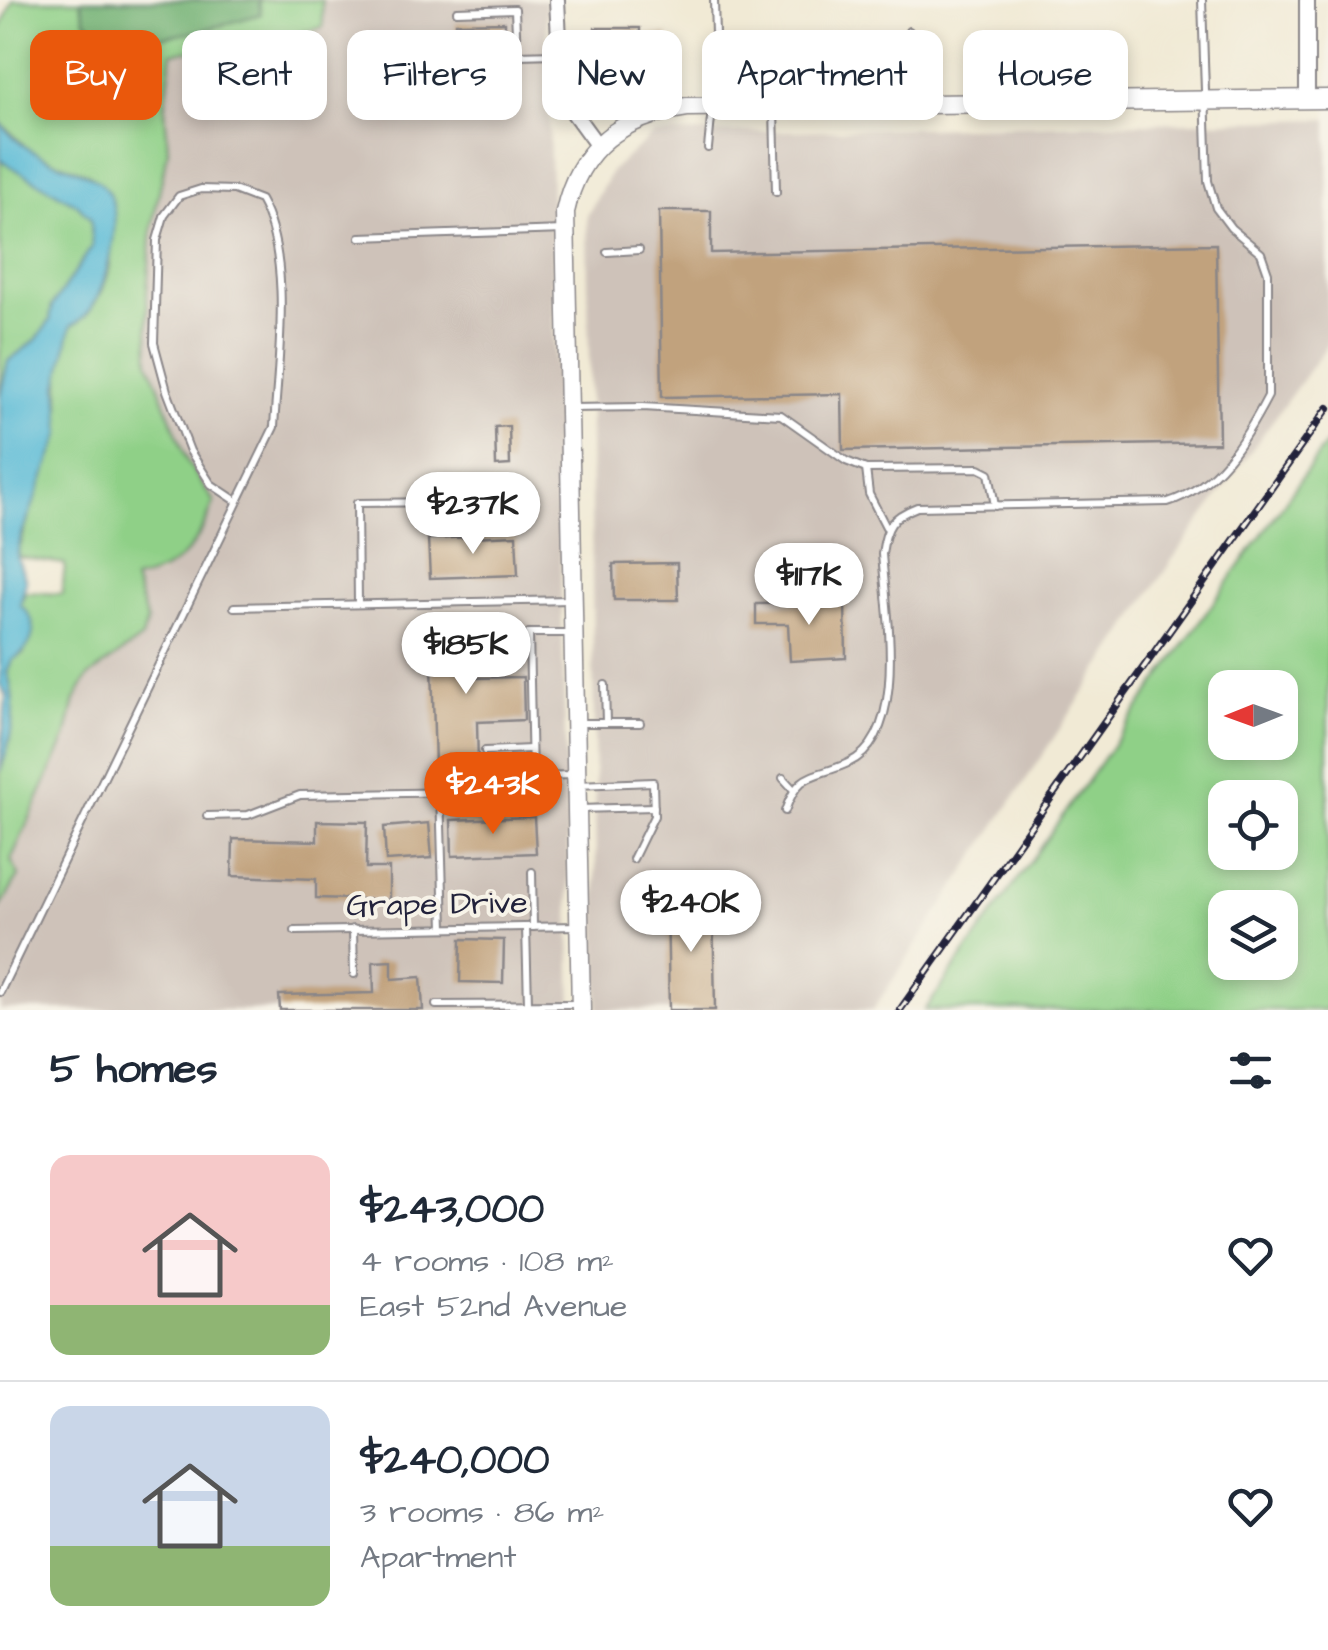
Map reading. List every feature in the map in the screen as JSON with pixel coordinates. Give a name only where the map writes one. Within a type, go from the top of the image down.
[{"type":"street","points":[[556,0],[556,30]]},
{"type":"street","points":[[1307,0],[1307,100]]},
{"type":"street","points":[[1128,101],[1328,99]]},
{"type":"street","points":[[581,1007],[566,230],[571,185],[597,145],[633,119],[659,111],[702,108]]},
{"type":"street","points":[[579,120],[597,145]]},
{"type":"lane","points":[[468,0],[470,10]]},
{"type":"lane","points":[[714,0],[715,30]]},
{"type":"lane","points":[[785,811],[792,789],[804,778],[866,752],[886,718],[882,554],[886,527],[898,514],[917,507],[1141,506],[1190,495],[1212,480],[1259,414],[1269,386],[1268,273],[1261,253],[1216,208],[1208,181],[1202,0]]},
{"type":"lane","points":[[457,11],[516,9],[516,30]]},
{"type":"lane","points":[[708,148],[709,120]]},
{"type":"lane","points":[[774,120],[776,192]]},
{"type":"lane","points":[[0,992],[235,500],[274,427],[280,330],[273,223],[260,200],[234,190],[201,189],[179,196],[164,216],[156,240],[154,343],[190,451],[211,484],[235,500]]},
{"type":"lane","points":[[360,237],[566,230]]},
{"type":"lane","points":[[607,252],[640,250]]},
{"type":"lane","points":[[569,408],[643,407],[780,415],[846,462],[866,469],[979,468],[989,473],[995,506]]},
{"type":"lane","points":[[866,469],[868,494],[886,527]]},
{"type":"lane","points":[[358,604],[357,502],[533,501]]},
{"type":"lane","points":[[234,607],[572,600]]},
{"type":"lane","points":[[207,816],[248,815],[300,794],[532,788],[529,634],[573,633]]},
{"type":"lane","points":[[605,685],[606,723]]},
{"type":"lane","points":[[575,723],[640,723]]},
{"type":"lane","points":[[485,751],[531,750]]},
{"type":"lane","points":[[532,776],[654,782],[654,816],[633,858]]},
{"type":"lane","points":[[783,778],[792,789]]},
{"type":"lane","points":[[440,792],[444,928]]},
{"type":"lane","points":[[577,809],[654,807]]},
{"type":"lane","points":[[528,1004],[532,872]]},
{"type":"lane","name":"Grape Drive","points":[[295,930],[579,926]]},
{"type":"lane","points":[[353,930],[354,974]]},
{"type":"lane","points":[[436,1005],[581,1007]]},
{"type":"shaded area","points":[[322,0],[546,0],[542,120],[549,120],[572,1010],[0,1010],[0,908],[19,876],[11,861],[66,738],[75,700],[88,677],[142,638],[147,621],[134,580],[160,575],[214,503],[188,463],[149,361],[147,294],[152,226],[168,150],[165,109],[172,52],[182,51],[182,120],[327,120],[327,30],[312,30],[322,27]]},
{"type":"shaded area","points":[[1328,119],[1328,344],[1172,560],[873,1010],[598,1010],[587,216],[612,170],[654,134]]},
{"type":"green space","points":[[13,0],[80,0],[85,20],[260,13],[259,0],[322,0],[323,27],[182,30],[182,52],[172,53],[165,109],[168,150],[152,226],[147,294],[149,361],[188,463],[214,502],[202,531],[186,553],[164,570],[134,580],[147,621],[142,638],[88,677],[75,700],[66,738],[11,860],[19,876],[0,908],[0,771],[11,734],[13,709],[7,673],[12,660],[24,653],[20,605],[25,592],[62,594],[65,564],[17,557],[60,408],[60,371],[71,326],[100,295],[111,252],[91,175],[31,152],[0,122],[0,30]]},
{"type":"green space","points":[[81,0],[259,0],[261,14],[162,37],[162,30],[96,30],[85,20]]},
{"type":"green space","points":[[0,160],[78,205],[91,219],[92,247],[52,306],[50,321],[36,340],[8,361],[0,396]]},
{"type":"green space","points":[[1328,441],[1328,1010],[925,1010]]},
{"type":"water","points":[[0,122],[21,143],[43,157],[86,174],[102,185],[112,202],[115,229],[99,294],[85,316],[71,326],[58,386],[61,433],[21,536],[17,557],[26,581],[20,605],[33,627],[26,649],[12,660],[7,672],[12,721],[0,771],[6,696],[0,684],[0,396],[8,361],[36,340],[50,321],[52,306],[92,247],[91,219],[78,205],[0,160]]},
{"type":"building","points":[[505,22],[505,30],[456,30],[456,23]]},
{"type":"building","points":[[595,28],[640,28],[640,30]]},
{"type":"building","points":[[659,211],[711,211],[711,253],[1216,244],[1219,443],[843,450],[842,394],[662,397]]},
{"type":"building","points":[[509,426],[510,465],[496,466],[495,427]]},
{"type":"building","points":[[516,535],[518,575],[430,578],[428,539]]},
{"type":"building","points":[[677,563],[678,600],[614,600],[613,564]]},
{"type":"building","points":[[845,603],[846,658],[790,661],[788,624],[756,624],[756,604]]},
{"type":"building","points":[[476,629],[478,678],[523,677],[524,720],[477,722],[478,765],[435,766],[431,630]]},
{"type":"building","points":[[534,817],[536,853],[452,856],[451,820]]},
{"type":"building","points":[[317,821],[367,822],[366,868],[389,868],[389,900],[316,898],[316,879],[232,876],[233,839],[317,841]]},
{"type":"building","points":[[429,823],[432,858],[386,861],[384,827]]},
{"type":"building","points":[[713,900],[715,1010],[669,1010],[667,901]]},
{"type":"building","points":[[461,939],[504,940],[503,983],[460,982]]},
{"type":"building","points":[[392,961],[392,979],[421,977],[423,1010],[280,1010],[279,995],[374,993],[373,962]]},
{"type":"railway","points":[[900,1010],[1328,408]]}]
